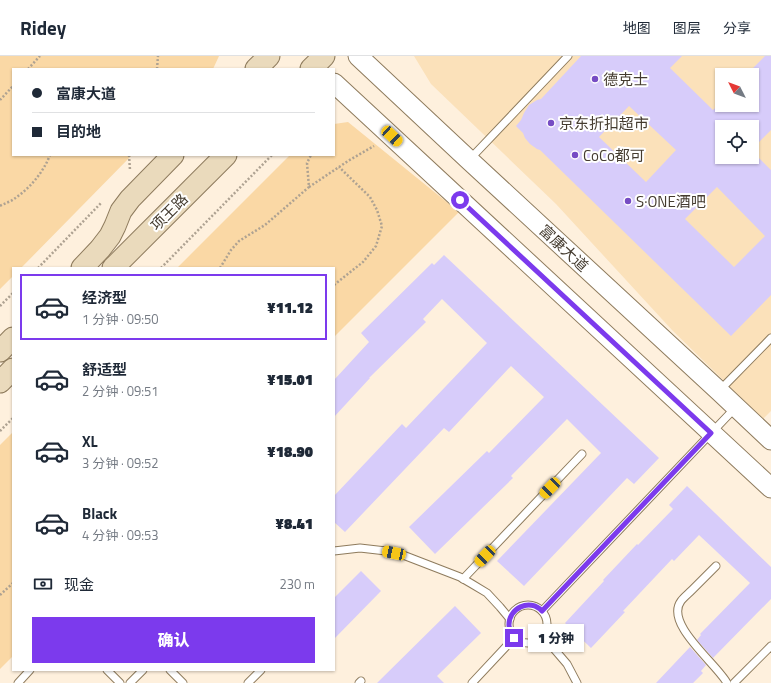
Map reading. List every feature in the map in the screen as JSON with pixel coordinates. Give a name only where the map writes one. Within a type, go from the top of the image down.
[{"type":"main road","points":[[257,68],[269,56]]},
{"type":"main road","points":[[83,267],[110,236],[121,211],[130,198],[171,156]]},
{"type":"main road","name":"项王路","points":[[114,267],[225,156]]},
{"type":"main road","points":[[0,351],[12,339]]},
{"type":"main road","points":[[0,382],[12,370]]},
{"type":"street","name":"富康大道","points":[[358,56],[771,440]]},
{"type":"street","points":[[335,84],[771,488]]},
{"type":"lane","points":[[469,160],[568,56]]},
{"type":"lane","points":[[719,391],[771,338]]},
{"type":"lane","points":[[542,611],[736,407]]},
{"type":"lane","points":[[463,579],[582,454]]},
{"type":"lane","points":[[335,551],[360,548],[386,551],[403,555],[472,584],[487,593],[510,619]]},
{"type":"lane","points":[[716,566],[680,603],[677,613],[682,628],[718,670],[727,683]]},
{"type":"lane","points":[[528,605],[534,606],[542,611],[547,618],[544,636],[533,643],[526,643],[514,638],[509,626],[510,619],[517,609],[528,605]]},
{"type":"lane","points":[[544,636],[566,664],[577,683]]},
{"type":"lane","points":[[472,683],[514,638]]},
{"type":"lane","points":[[734,683],[771,646]]},
{"type":"lane","points":[[18,683],[29,671]]},
{"type":"lane","points":[[107,671],[120,683]]},
{"type":"lane","points":[[130,683],[142,671]]},
{"type":"lane","points":[[171,671],[183,683]]},
{"type":"lane","points":[[248,683],[260,671]]},
{"type":"path","points":[[29,68],[40,56]]},
{"type":"path","points":[[157,68],[158,56]]},
{"type":"path","points":[[0,100],[11,90]]},
{"type":"path","points":[[221,267],[231,250],[239,241],[265,225],[308,187],[392,136]]},
{"type":"path","points":[[0,206],[14,199],[34,182],[50,156]]},
{"type":"path","points":[[129,156],[130,174],[135,169]]},
{"type":"path","points":[[162,267],[271,156]]},
{"type":"path","points":[[308,187],[307,164],[311,156]]},
{"type":"path","points":[[335,284],[363,262],[376,246],[382,226],[377,210],[370,197],[339,167]]},
{"type":"path","points":[[39,267],[103,202]]},
{"type":"path","points":[[0,306],[12,294]]},
{"type":"path","points":[[0,431],[12,419]]},
{"type":"path","points":[[0,595],[12,584]]},
{"type":"shaded area","points":[[0,56],[219,56],[213,68],[12,68],[12,156],[131,156],[22,267],[12,267],[12,277],[0,289]]},
{"type":"shaded area","points":[[414,56],[771,56],[771,411],[763,419],[672,330],[556,204],[431,84]]},
{"type":"shaded area","points":[[348,122],[459,212],[335,336],[335,267],[178,267],[289,156],[335,156],[335,124]]},
{"type":"shaded area","points":[[12,433],[12,657],[0,669],[0,445]]},
{"type":"building","points":[[581,56],[682,56],[670,68],[713,110],[715,108],[715,112],[759,112],[759,68],[753,68],[765,56],[771,56],[771,130],[759,142],[759,120],[715,120],[715,164],[759,164],[759,158],[771,170],[771,295],[731,336],[540,150],[530,144],[525,138],[523,133],[516,126],[529,105],[541,99]],"holes":[[[629,106],[676,150],[646,182],[599,137]],[[717,187],[765,236],[734,267],[685,219]]]},
{"type":"building","points":[[444,255],[659,458],[634,484],[627,478],[524,586],[497,561],[601,453],[567,419],[511,476],[513,478],[435,554],[409,527],[487,451],[489,453],[544,397],[511,366],[449,432],[444,428],[345,532],[335,523],[335,495],[402,424],[406,428],[487,343],[442,299],[423,319],[426,322],[369,378],[335,416],[335,379],[369,342],[361,333],[432,263],[434,265]]},
{"type":"building","points":[[687,486],[771,567],[771,599],[713,658],[697,640],[701,635],[700,634],[750,583],[699,535],[674,561],[672,559],[623,611],[625,612],[591,648],[565,623],[637,544],[638,545],[673,509],[669,505]]},
{"type":"building","points":[[361,571],[381,591],[335,638],[335,597]]},
{"type":"building","points":[[455,606],[481,633],[437,676],[444,683],[377,683]]},
{"type":"building","points":[[690,647],[706,665],[701,671],[703,673],[693,683],[656,683]]},
{"type":"place","name":"德克士","points":[[595,79]]},
{"type":"place","name":"京东折扣超市","points":[[551,123]]},
{"type":"place","name":"CoCo都可","points":[[575,155]]},
{"type":"place","name":"S·ONE酒吧","points":[[628,201]]},
{"type":"route","points":[[460,200],[711,433],[542,611],[534,606],[528,605],[522,606],[513,613],[509,626],[514,638]]}]
